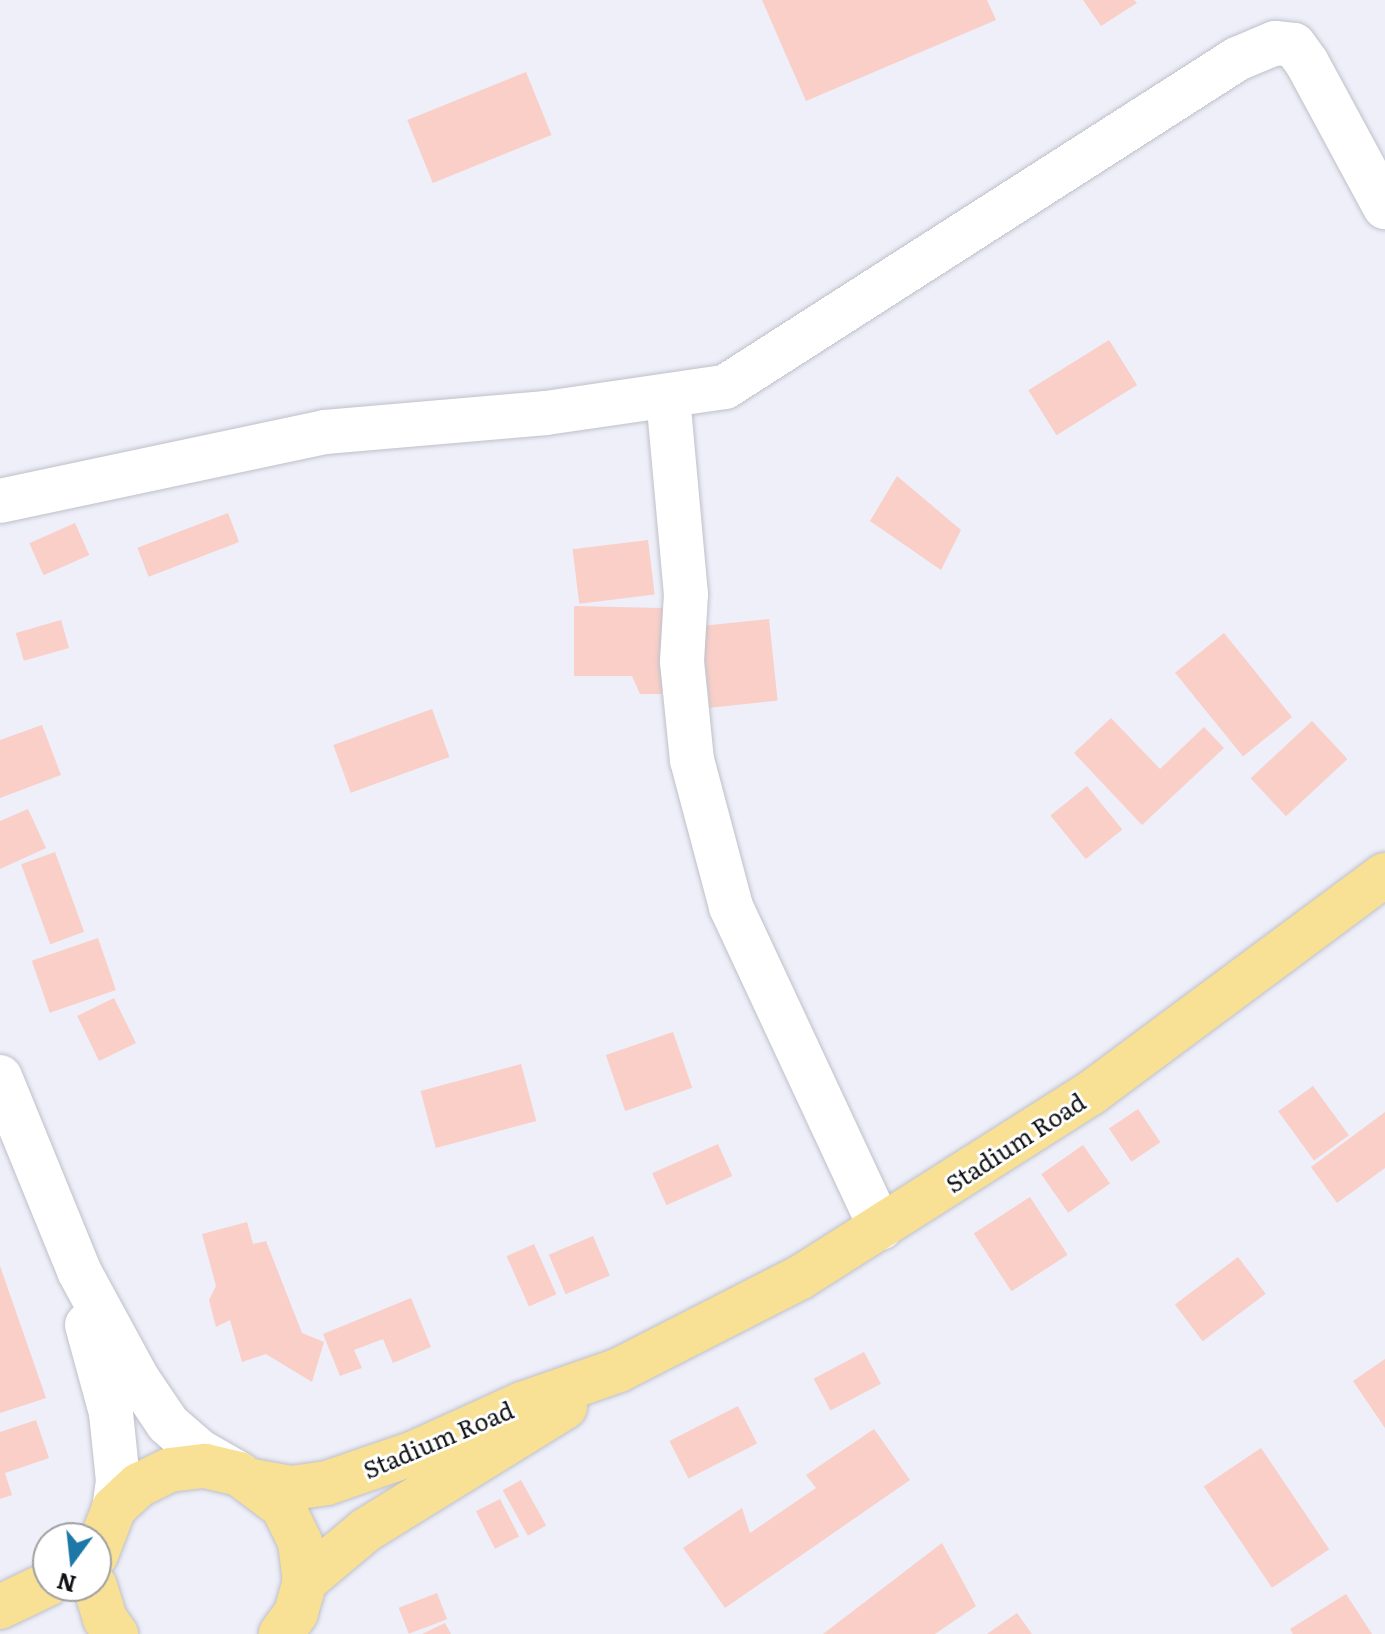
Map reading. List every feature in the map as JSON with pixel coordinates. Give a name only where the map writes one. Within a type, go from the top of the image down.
[{"type":"main road","name":"Stadium Road","points":[[294,1616],[366,1530],[534,1429],[619,1370],[801,1277],[881,1228],[1091,1093],[1385,875]]},
{"type":"main road","name":"Stadium Road","points":[[114,1508],[139,1485],[170,1470],[205,1466],[292,1488],[364,1472],[522,1404],[619,1370]]},
{"type":"main road","points":[[245,1478],[283,1507],[300,1542],[294,1616]]},
{"type":"main road","points":[[109,1522],[114,1508]]},
{"type":"main road","points":[[0,1607],[32,1592]]},
{"type":"main road","points":[[100,1602],[105,1619],[116,1634]]},
{"type":"street","points":[[0,501],[325,432],[668,397],[725,387],[1237,59],[1275,43],[1294,45],[1385,207]]},
{"type":"street","points":[[668,397],[686,594],[682,662],[692,760],[731,907],[881,1228]]},
{"type":"street","points":[[0,1077],[79,1271],[168,1424],[199,1451],[245,1478]]},
{"type":"street","points":[[79,1271],[84,1314],[111,1413],[118,1481],[114,1508]]},
{"type":"building","points":[[762,0],[987,0],[996,20],[806,101]]},
{"type":"building","points":[[1083,0],[1134,0],[1137,3],[1101,26]]},
{"type":"building","points":[[526,72],[551,135],[433,183],[407,120]]},
{"type":"building","points":[[1109,340],[1137,385],[1057,435],[1028,390]]},
{"type":"building","points":[[897,476],[961,530],[941,570],[870,521]]},
{"type":"building","points":[[228,513],[239,542],[149,577],[137,548]]},
{"type":"building","points":[[75,523],[89,555],[44,575],[29,543]]},
{"type":"building","points":[[648,540],[655,595],[579,604],[573,549]]},
{"type":"building","points":[[574,606],[663,608],[662,694],[640,694],[632,676],[574,676]]},
{"type":"building","points":[[769,619],[778,701],[710,708],[701,626]]},
{"type":"building","points":[[61,620],[69,648],[24,661],[16,633]]},
{"type":"building","points":[[1224,633],[1292,717],[1243,757],[1175,673]]},
{"type":"building","points":[[432,709],[449,757],[351,793],[333,745]]},
{"type":"building","points":[[1111,718],[1160,769],[1204,727],[1224,748],[1142,825],[1074,753]]},
{"type":"building","points":[[1312,721],[1347,759],[1286,816],[1251,778]]},
{"type":"building","points":[[42,725],[61,775],[0,798],[0,740]]},
{"type":"building","points":[[1087,786],[1122,830],[1086,859],[1050,816]]},
{"type":"building","points":[[28,809],[46,848],[0,869],[0,821]]},
{"type":"building","points":[[55,852],[84,932],[50,944],[21,864]]},
{"type":"building","points":[[98,938],[116,990],[50,1013],[32,961]]},
{"type":"building","points":[[114,998],[136,1043],[99,1061],[77,1016]]},
{"type":"building","points":[[673,1032],[692,1088],[625,1111],[606,1055]]},
{"type":"building","points":[[521,1064],[536,1121],[436,1148],[421,1091]]},
{"type":"building","points":[[1313,1086],[1349,1135],[1314,1161],[1278,1111]]},
{"type":"building","points":[[1138,1109],[1160,1142],[1131,1162],[1109,1129]]},
{"type":"building","points":[[1385,1112],[1385,1168],[1337,1203],[1311,1167]]},
{"type":"building","points":[[718,1144],[732,1176],[666,1205],[652,1173]]},
{"type":"building","points":[[1083,1145],[1110,1184],[1068,1213],[1041,1174]]},
{"type":"building","points":[[1030,1197],[1068,1255],[1011,1291],[974,1233]]},
{"type":"building","points":[[247,1222],[253,1244],[266,1241],[302,1333],[324,1342],[312,1382],[266,1354],[242,1362],[230,1320],[216,1327],[209,1300],[216,1286],[202,1234]]},
{"type":"building","points":[[593,1236],[610,1276],[566,1294],[549,1255]]},
{"type":"building","points":[[534,1244],[556,1294],[529,1306],[507,1256]]},
{"type":"building","points":[[1238,1257],[1266,1294],[1203,1341],[1175,1305]]},
{"type":"building","points":[[0,1266],[46,1398],[0,1413]]},
{"type":"building","points":[[411,1298],[431,1347],[393,1363],[383,1339],[354,1350],[362,1368],[340,1376],[323,1334]]},
{"type":"building","points":[[864,1352],[881,1384],[831,1411],[814,1379]]},
{"type":"building","points":[[1385,1359],[1385,1428],[1353,1381]]},
{"type":"building","points":[[738,1406],[757,1443],[688,1478],[669,1441]]},
{"type":"building","points":[[36,1420],[49,1458],[5,1473],[12,1495],[0,1499],[0,1432]]},
{"type":"building","points":[[874,1429],[910,1480],[725,1608],[683,1548],[742,1508],[750,1533],[816,1488],[806,1475]]},
{"type":"building","points":[[1261,1448],[1329,1549],[1272,1588],[1204,1487]]},
{"type":"building","points":[[521,1480],[546,1525],[528,1536],[503,1490]]},
{"type":"building","points":[[500,1499],[519,1536],[495,1549],[476,1511]]},
{"type":"building","points":[[942,1543],[976,1606],[935,1634],[823,1634]]},
{"type":"building","points":[[437,1593],[447,1619],[409,1634],[399,1608]]},
{"type":"building","points":[[1346,1594],[1372,1634],[1293,1634],[1290,1629]]},
{"type":"building","points":[[1017,1613],[1032,1634],[987,1634]]},
{"type":"building","points":[[445,1623],[451,1634],[422,1634]]}]
